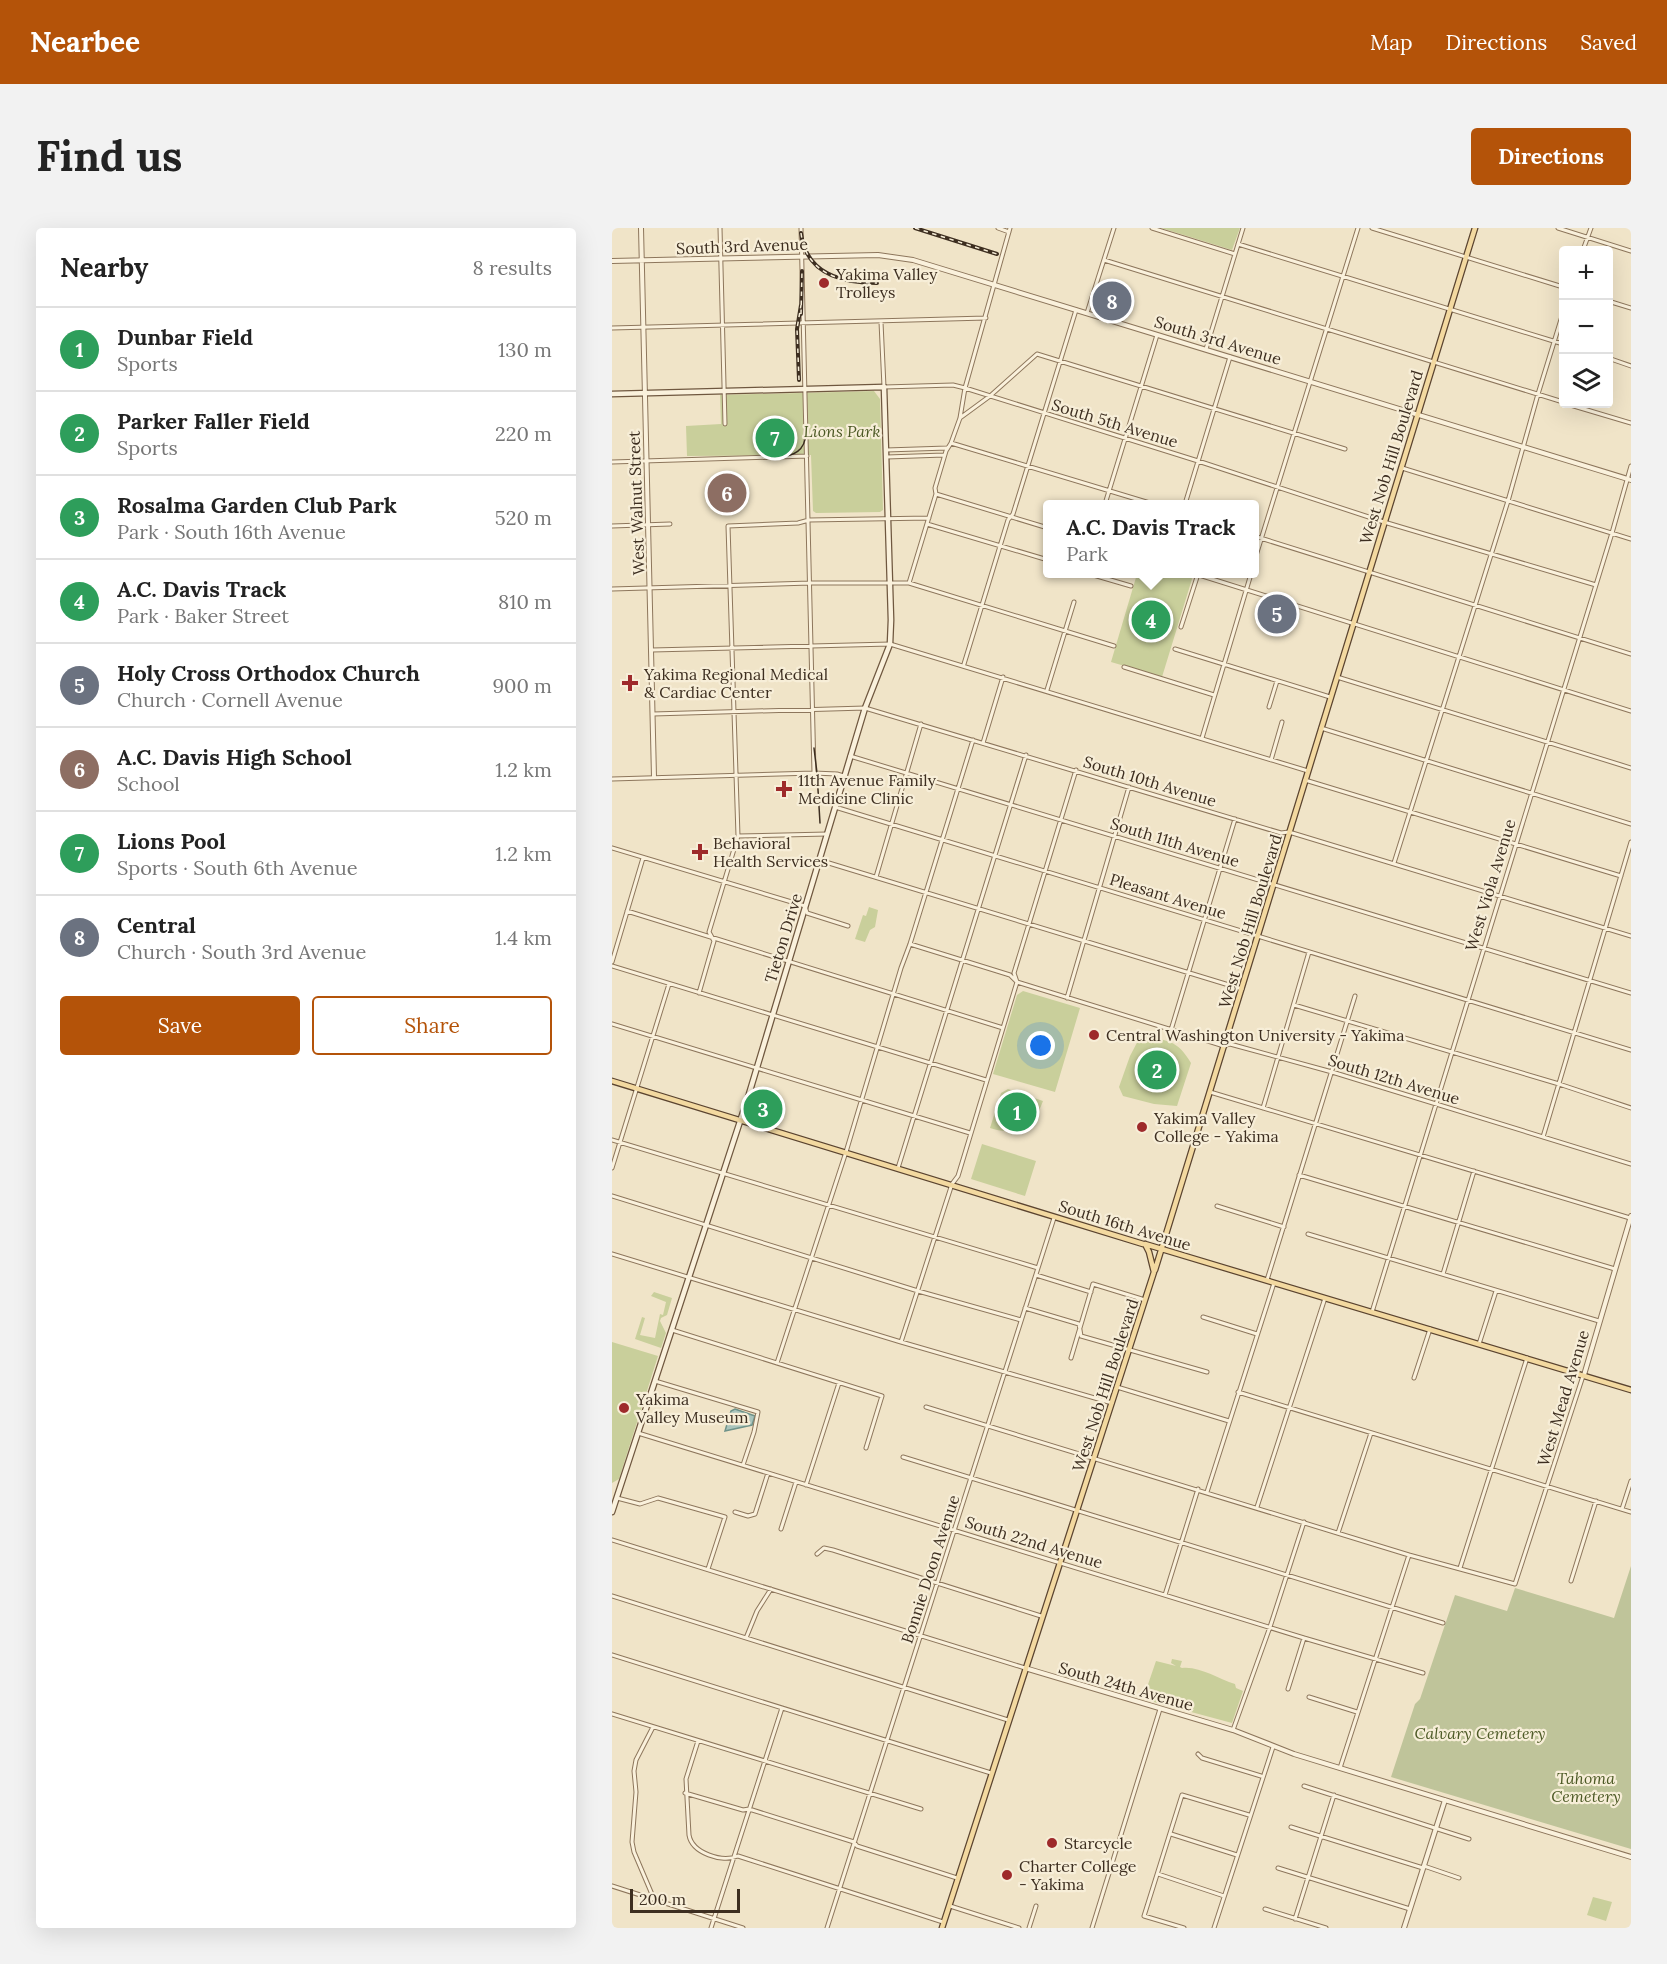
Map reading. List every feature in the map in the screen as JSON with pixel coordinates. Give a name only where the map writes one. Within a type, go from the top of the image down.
[{"type":"main road","name":"West Nob Hill Boulevard","points":[[942,1925],[1058,1563],[1162,1250],[1416,414],[1475,228]]},
{"type":"main road","name":"South 5th Avenue","points":[[612,394],[884,387]]},
{"type":"main road","name":"Tieton Drive","points":[[612,1512],[740,1120],[865,708],[890,644],[884,387]]},
{"type":"main road","name":"South 16th Avenue","points":[[612,1081],[1162,1250],[1631,1390]]},
{"type":"main road","points":[[1144,1244],[1154,1271]]},
{"type":"street","name":"West Walnut Street","points":[[640,228],[654,777]]},
{"type":"street","points":[[720,228],[725,424]]},
{"type":"street","points":[[801,228],[814,773]]},
{"type":"street","points":[[909,583],[936,494],[935,487],[944,455],[960,418],[965,388],[1010,230],[998,228]]},
{"type":"street","points":[[1087,313],[1114,228]]},
{"type":"street","points":[[1152,228],[1235,254]]},
{"type":"street","points":[[1206,349],[1244,228]]},
{"type":"street","points":[[1259,547],[1358,228]]},
{"type":"street","points":[[1372,228],[1559,286]]},
{"type":"street","points":[[1558,228],[1631,250]]},
{"type":"street","points":[[1585,246],[1590,228]]},
{"type":"street","points":[[1238,244],[1559,343]]},
{"type":"street","name":"South 3rd Avenue","points":[[612,261],[878,255],[913,260],[1630,480]]},
{"type":"street","points":[[1104,260],[1559,401]]},
{"type":"street","points":[[1613,303],[1631,308]]},
{"type":"street","points":[[964,664],[1076,310]]},
{"type":"street","points":[[612,328],[986,318]]},
{"type":"street","name":"Tieton Drive","points":[[881,322],[884,387]]},
{"type":"street","points":[[1394,863],[1508,501],[1559,325]]},
{"type":"street","points":[[1106,500],[1157,334]]},
{"type":"street","points":[[960,418],[990,396],[1037,354],[1345,449]]},
{"type":"street","points":[[1186,500],[1230,357]]},
{"type":"street","points":[[1613,360],[1631,366]]},
{"type":"street","name":"South 5th Avenue","points":[[884,387],[953,385],[965,388],[1198,460],[1384,522],[1596,585]]},
{"type":"street","points":[[1582,408],[1631,423]]},
{"type":"street","points":[[951,443],[1139,500]]},
{"type":"street","points":[[886,450],[947,448]]},
{"type":"street","points":[[886,457],[944,455]]},
{"type":"street","points":[[612,462],[807,456]]},
{"type":"street","name":"West Viola Avenue","points":[[1372,1312],[1499,896],[1630,480],[1631,466]]},
{"type":"street","points":[[1400,467],[1631,539]]},
{"type":"street","points":[[936,494],[1043,527]]},
{"type":"street","points":[[699,993],[714,941],[709,932],[738,836],[728,526],[798,523],[809,520],[929,518]]},
{"type":"street","points":[[612,526],[670,524]]},
{"type":"street","points":[[927,524],[1043,559]]},
{"type":"street","points":[[1259,537],[1631,654]]},
{"type":"street","points":[[1106,578],[1131,586]]},
{"type":"street","points":[[1180,627],[1196,578]]},
{"type":"street","points":[[1210,578],[1631,711]]},
{"type":"street","points":[[1202,738],[1250,578]]},
{"type":"street","points":[[612,589],[810,583],[909,583],[1114,646]]},
{"type":"street","points":[[1047,690],[1074,602]]},
{"type":"street","points":[[652,650],[890,644],[964,664],[1308,771]]},
{"type":"street","points":[[1175,649],[1330,697]]},
{"type":"street","points":[[1124,667],[1215,695]]},
{"type":"street","points":[[983,743],[1003,677]]},
{"type":"street","points":[[1337,677],[1631,768]]},
{"type":"street","points":[[1269,707],[1277,681]]},
{"type":"street","name":"South 10th Avenue","points":[[653,714],[865,708],[1281,833],[1289,832],[1394,863],[1631,936]]},
{"type":"street","points":[[1271,760],[1282,722]]},
{"type":"street","points":[[876,877],[921,724]]},
{"type":"street","points":[[1321,728],[1631,824]]},
{"type":"street","points":[[777,1363],[846,1152],[973,740]]},
{"type":"street","points":[[898,1168],[1026,755]]},
{"type":"street","name":"South 11th Avenue","points":[[850,756],[1631,993]]},
{"type":"street","points":[[901,1342],[952,1184],[958,1176],[1017,982],[1014,973],[1028,924],[1076,770]]},
{"type":"street","points":[[612,778],[814,773],[844,776]]},
{"type":"street","points":[[1305,780],[1621,876]]},
{"type":"street","points":[[1067,998],[1129,787]]},
{"type":"street","name":"Pleasant Avenue","points":[[835,807],[1631,1050]]},
{"type":"street","points":[[1171,1030],[1235,819]]},
{"type":"street","points":[[738,836],[827,834]]},
{"type":"street","points":[[1543,1137],[1631,842]]},
{"type":"street","points":[[612,848],[805,906],[807,913],[848,926]]},
{"type":"street","points":[[644,858],[612,964],[669,984],[987,1080]]},
{"type":"street","points":[[819,860],[1242,989]]},
{"type":"street","points":[[627,911],[1003,1028]]},
{"type":"street","name":"South 12th Avenue","points":[[910,944],[1010,975],[1017,982],[1171,1030],[1224,1046],[1230,1044],[1332,1072],[1631,1164]]},
{"type":"street","points":[[1263,1108],[1309,952]]},
{"type":"street","points":[[612,1168],[669,984]]},
{"type":"street","points":[[1267,1280],[1355,996]]},
{"type":"street","points":[[1294,1005],[1559,1084],[1631,1108]]},
{"type":"street","points":[[612,1024],[970,1133]]},
{"type":"street","points":[[1210,1092],[1631,1217]]},
{"type":"street","points":[[612,1140],[1038,1268]]},
{"type":"street","points":[[1443,1274],[1474,1171]]},
{"type":"street","points":[[1299,1175],[1615,1269]]},
{"type":"street","points":[[612,1196],[1022,1320]]},
{"type":"street","points":[[1217,1206],[1284,1227]]},
{"type":"street","name":"Bonnie Doon Avenue","points":[[827,1928],[1055,1216]]},
{"type":"street","name":"West Mead Avenue","points":[[1460,1568],[1515,1584],[1533,1524],[1538,1517],[1549,1486],[1631,1217]]},
{"type":"street","points":[[1308,1234],[1599,1321]]},
{"type":"street","points":[[612,1254],[1112,1403]]},
{"type":"street","points":[[1036,1275],[1091,1292]]},
{"type":"street","points":[[1207,1492],[1274,1282]]},
{"type":"street","points":[[1071,1358],[1094,1284],[1145,1300]]},
{"type":"street","points":[[1479,1344],[1496,1290]]},
{"type":"street","points":[[1257,1507],[1325,1298]]},
{"type":"street","points":[[1025,1308],[1079,1324],[1081,1336],[1207,1372]]},
{"type":"street","points":[[1203,1317],[1257,1334]]},
{"type":"street","points":[[1414,1378],[1430,1329]]},
{"type":"street","points":[[672,1330],[882,1396],[866,1448]]},
{"type":"street","points":[[926,1407],[1409,1555],[1460,1568],[1527,1358]]},
{"type":"street","points":[[655,1381],[758,1412],[743,1465]]},
{"type":"street","points":[[806,1485],[839,1383]]},
{"type":"street","points":[[1117,1387],[1229,1421]]},
{"type":"street","points":[[1238,1392],[1631,1512]]},
{"type":"street","name":"South 22nd Avenue","points":[[638,1433],[1423,1673]]},
{"type":"street","points":[[1338,1533],[1371,1433]]},
{"type":"street","points":[[903,1456],[1443,1623]]},
{"type":"street","points":[[735,1512],[748,1516],[755,1514],[768,1473]]},
{"type":"street","points":[[1622,1509],[1631,1481]]},
{"type":"street","points":[[781,1529],[796,1482]]},
{"type":"street","points":[[1165,1595],[1198,1489]]},
{"type":"street","points":[[617,1498],[639,1504],[658,1497],[724,1517],[708,1569]]},
{"type":"street","points":[[1572,1581],[1596,1501]]},
{"type":"street","points":[[1233,1730],[1270,1627],[1304,1521]]},
{"type":"street","name":"South 24th Avenue","points":[[612,1540],[1024,1668],[1233,1730],[1273,1747],[1631,1857]]},
{"type":"street","points":[[817,1554],[824,1548],[833,1550],[1041,1616]]},
{"type":"street","points":[[1340,1768],[1409,1555]]},
{"type":"street","points":[[746,1638],[757,1611],[771,1589]]},
{"type":"street","points":[[612,1596],[1008,1720]]},
{"type":"street","points":[[1288,1689],[1304,1638]]},
{"type":"street","points":[[612,1655],[991,1773]]},
{"type":"street","points":[[1309,1697],[1358,1712]]},
{"type":"street","points":[[711,1928],[782,1708]]},
{"type":"street","points":[[1092,1928],[1160,1709]]},
{"type":"street","points":[[612,1714],[921,1809]]},
{"type":"street","points":[[653,1727],[636,1760],[632,1842],[654,1899]]},
{"type":"street","points":[[698,1741],[686,1774],[689,1835],[693,1846],[728,1860],[738,1856],[942,1925]]},
{"type":"street","points":[[1214,1928],[1273,1747]]},
{"type":"street","points":[[1198,1754],[1202,1758],[1262,1777]]},
{"type":"street","points":[[1304,1785],[1469,1839]]},
{"type":"street","points":[[686,1793],[743,1810],[749,1809],[957,1878]]},
{"type":"street","points":[[1184,1928],[1174,1927],[1144,1916],[1182,1795],[1249,1815]]},
{"type":"street","points":[[1295,1918],[1334,1795]]},
{"type":"street","points":[[1404,1928],[1445,1800]]},
{"type":"street","points":[[1291,1827],[1458,1878]]},
{"type":"street","points":[[1170,1834],[1237,1855]]},
{"type":"street","points":[[1278,1868],[1410,1909]]},
{"type":"street","points":[[1158,1874],[1224,1896]]},
{"type":"street","points":[[612,1886],[743,1928]]},
{"type":"street","points":[[948,1905],[1019,1928]]},
{"type":"street","points":[[1029,1928],[1036,1906]]},
{"type":"street","points":[[1265,1909],[1326,1928]]},
{"type":"green space","points":[[1161,228],[1240,228],[1232,250]]},
{"type":"green space","name":"Lions Park","points":[[874,391],[880,399],[883,510],[880,512],[816,513],[813,511],[811,455],[687,456],[686,426],[721,424],[720,395]]},
{"type":"green space","points":[[1136,578],[1192,578],[1162,677],[1111,662]]},
{"type":"green space","points":[[869,907],[878,910],[875,927],[870,930],[865,942],[855,939],[863,915],[866,916]]},
{"type":"green space","points":[[1023,991],[1080,1008],[1055,1092],[993,1074],[1017,995]]},
{"type":"green space","points":[[1141,1035],[1176,1045],[1191,1063],[1177,1106],[1154,1104],[1123,1096],[1119,1087],[1130,1056]]},
{"type":"green space","points":[[1008,1089],[1043,1101],[1035,1117],[1023,1127],[1008,1131],[990,1128],[1001,1093]]},
{"type":"green space","points":[[752,1097],[776,1105],[770,1125],[750,1118]]},
{"type":"green space","points":[[982,1144],[1036,1161],[1025,1196],[971,1179]]},
{"type":"green space","points":[[654,1292],[672,1298],[667,1315],[660,1321],[666,1333],[661,1348],[635,1339],[642,1317],[645,1318],[640,1335],[655,1338],[660,1314],[663,1315],[666,1302],[651,1296]]},
{"type":"green space","points":[[612,1342],[658,1356],[619,1479],[612,1483]]},
{"type":"green space","points":[[1631,1566],[1631,1849],[1391,1777],[1455,1595],[1507,1611],[1515,1588],[1614,1618]]},
{"type":"green space","points":[[1172,1659],[1182,1661],[1180,1667],[1182,1668],[1209,1673],[1235,1684],[1236,1688],[1243,1691],[1232,1723],[1143,1699],[1156,1661],[1176,1666],[1171,1663]]},
{"type":"green space","points":[[1593,1897],[1612,1902],[1606,1921],[1587,1915]]},
{"type":"water","points":[[735,1409],[755,1416],[752,1425],[725,1431],[731,1411]]},
{"type":"tram line","points":[[778,457],[798,451],[806,433]]},
{"type":"tram line","points":[[814,748],[820,823]]},
{"type":"railway","points":[[915,228],[997,254]]},
{"type":"railway","points":[[801,233],[804,247],[810,258],[827,273],[851,281],[877,283]]},
{"type":"railway","points":[[801,314],[802,271]]},
{"type":"railway","points":[[799,380],[797,329],[801,305]]},
{"type":"place","name":"Yakima Valley Trolleys","points":[[824,283]]},
{"type":"place","name":"Central","points":[[1112,301]]},
{"type":"place","name":"Lions Pool","points":[[775,438]]},
{"type":"place","name":"A.C. Davis High School","points":[[727,493]]},
{"type":"place","name":"Holy Cross Orthodox Church","points":[[1277,614]]},
{"type":"place","name":"A.C. Davis Track","points":[[1151,620]]},
{"type":"place","name":"Yakima Regional Medical & Cardiac Center","points":[[630,683]]},
{"type":"place","name":"11th Avenue Family Medicine Clinic","points":[[784,789]]},
{"type":"place","name":"Behavioral Health Services","points":[[700,852]]},
{"type":"place","name":"Central Washington University - Yakima","points":[[1094,1035]]},
{"type":"place","name":"Parker Faller Field","points":[[1157,1070]]},
{"type":"place","name":"Rosalma Garden Club Park","points":[[763,1109]]},
{"type":"place","name":"Dunbar Field","points":[[1017,1112]]},
{"type":"place","name":"Yakima Valley College - Yakima","points":[[1142,1127]]},
{"type":"place","name":"Yakima Valley Museum","points":[[624,1408]]},
{"type":"place","name":"Starcycle","points":[[1052,1843]]},
{"type":"place","name":"Charter College - Yakima","points":[[1007,1875]]},
{"type":"park label","name":"Calvary Cemetery","points":[[1480,1733]]},
{"type":"park label","name":"Tahoma Cemetery","points":[[1586,1787]]}]
